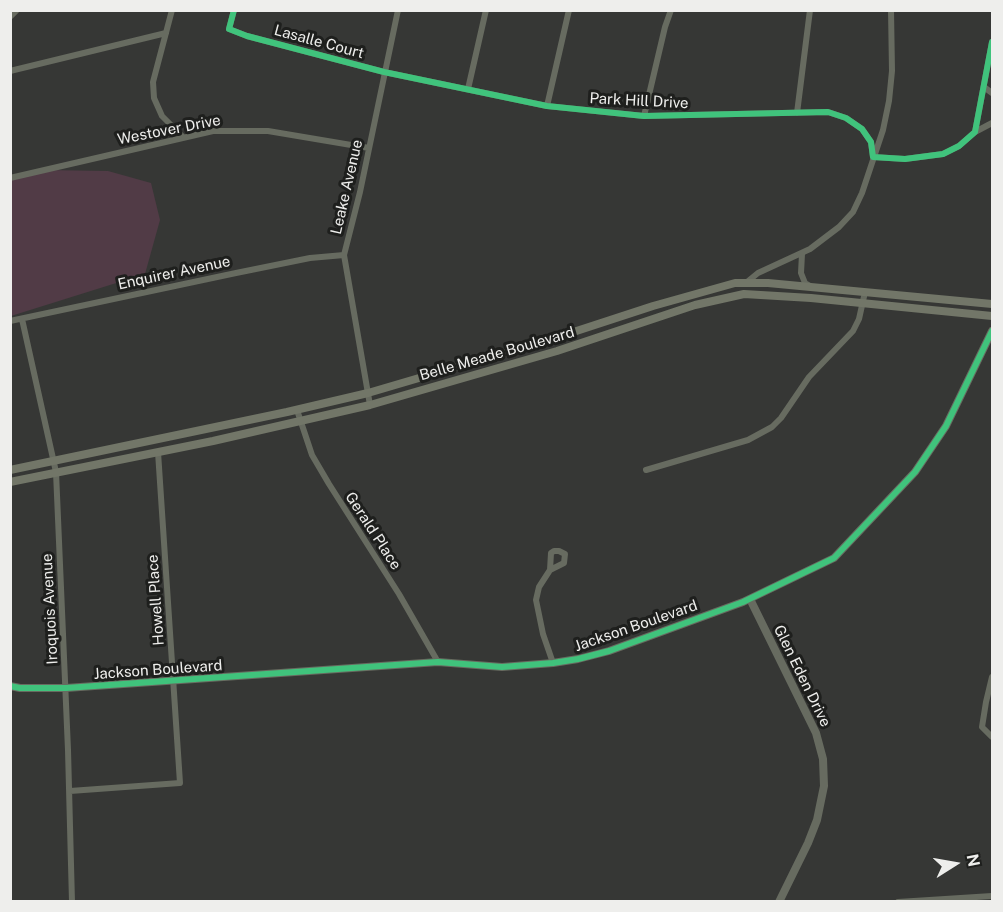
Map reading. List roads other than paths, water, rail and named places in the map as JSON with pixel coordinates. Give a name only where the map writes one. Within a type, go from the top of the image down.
[{"type":"main road","name":"Belle Meade Boulevard","points":[[10,470],[368,393],[735,284],[747,282],[813,287],[993,304]]},
{"type":"main road","points":[[747,282],[748,293]]},
{"type":"main road","points":[[811,298],[813,287]]},
{"type":"main road","name":"Belle Meade Boulevard","points":[[10,482],[300,422],[370,405],[519,362],[695,305],[748,293],[993,316]]},
{"type":"main road","points":[[920,309],[922,297]]},
{"type":"main road","points":[[516,350],[519,362]]},
{"type":"main road","points":[[482,360],[486,371]]},
{"type":"main road","points":[[156,439],[158,452]]},
{"type":"street","points":[[10,17],[17,10]]},
{"type":"street","points":[[172,10],[153,82],[154,98],[162,116],[183,137]]},
{"type":"street","name":"Lasalle Court","points":[[234,10],[229,29],[247,36],[384,72]]},
{"type":"street","name":"Leake Avenue","points":[[370,405],[344,255],[398,10]]},
{"type":"street","points":[[468,89],[486,10]]},
{"type":"street","points":[[547,106],[569,10]]},
{"type":"street","points":[[644,116],[671,10]]},
{"type":"street","points":[[797,113],[810,10]]},
{"type":"street","points":[[747,282],[762,271],[802,254],[829,235],[853,212],[862,193],[883,130],[889,101],[892,71],[891,10]]},
{"type":"street","points":[[10,71],[166,33]]},
{"type":"street","points":[[975,132],[993,42]]},
{"type":"street","name":"Park Hill Drive","points":[[384,72],[547,106],[644,116],[828,112],[846,118],[862,129],[871,142],[873,157]]},
{"type":"street","points":[[984,87],[993,93]]},
{"type":"street","points":[[873,157],[905,159],[933,157],[959,146],[975,132],[993,123]]},
{"type":"street","name":"Westover Drive","points":[[10,178],[213,131],[268,131],[369,148]]},
{"type":"street","points":[[802,254],[801,273],[805,282],[813,287]]},
{"type":"street","name":"Enquirer Avenue","points":[[10,321],[310,258],[344,255]]},
{"type":"street","points":[[646,470],[748,440],[772,427],[781,418],[808,377],[848,338],[859,320],[865,292]]},
{"type":"street","name":"Iroquois Avenue","points":[[22,319],[56,472],[70,791],[72,902]]},
{"type":"street","name":"Jackson Boulevard","points":[[10,686],[66,688],[438,662],[502,667],[553,663],[609,651],[750,599],[834,558],[915,472],[946,426],[993,331]]},
{"type":"street","name":"Gerald Place","points":[[297,410],[309,450],[399,594],[438,662]]},
{"type":"street","name":"Howell Place","points":[[70,791],[180,783],[158,452]]},
{"type":"street","points":[[550,570],[539,587],[536,600],[543,634],[553,663]]},
{"type":"street","name":"Glen Eden Drive","points":[[750,599],[816,733],[823,759],[824,786],[817,820],[779,902]]},
{"type":"street","points":[[992,737],[982,727],[993,677]]},
{"type":"street","points":[[898,902],[993,896]]}]
